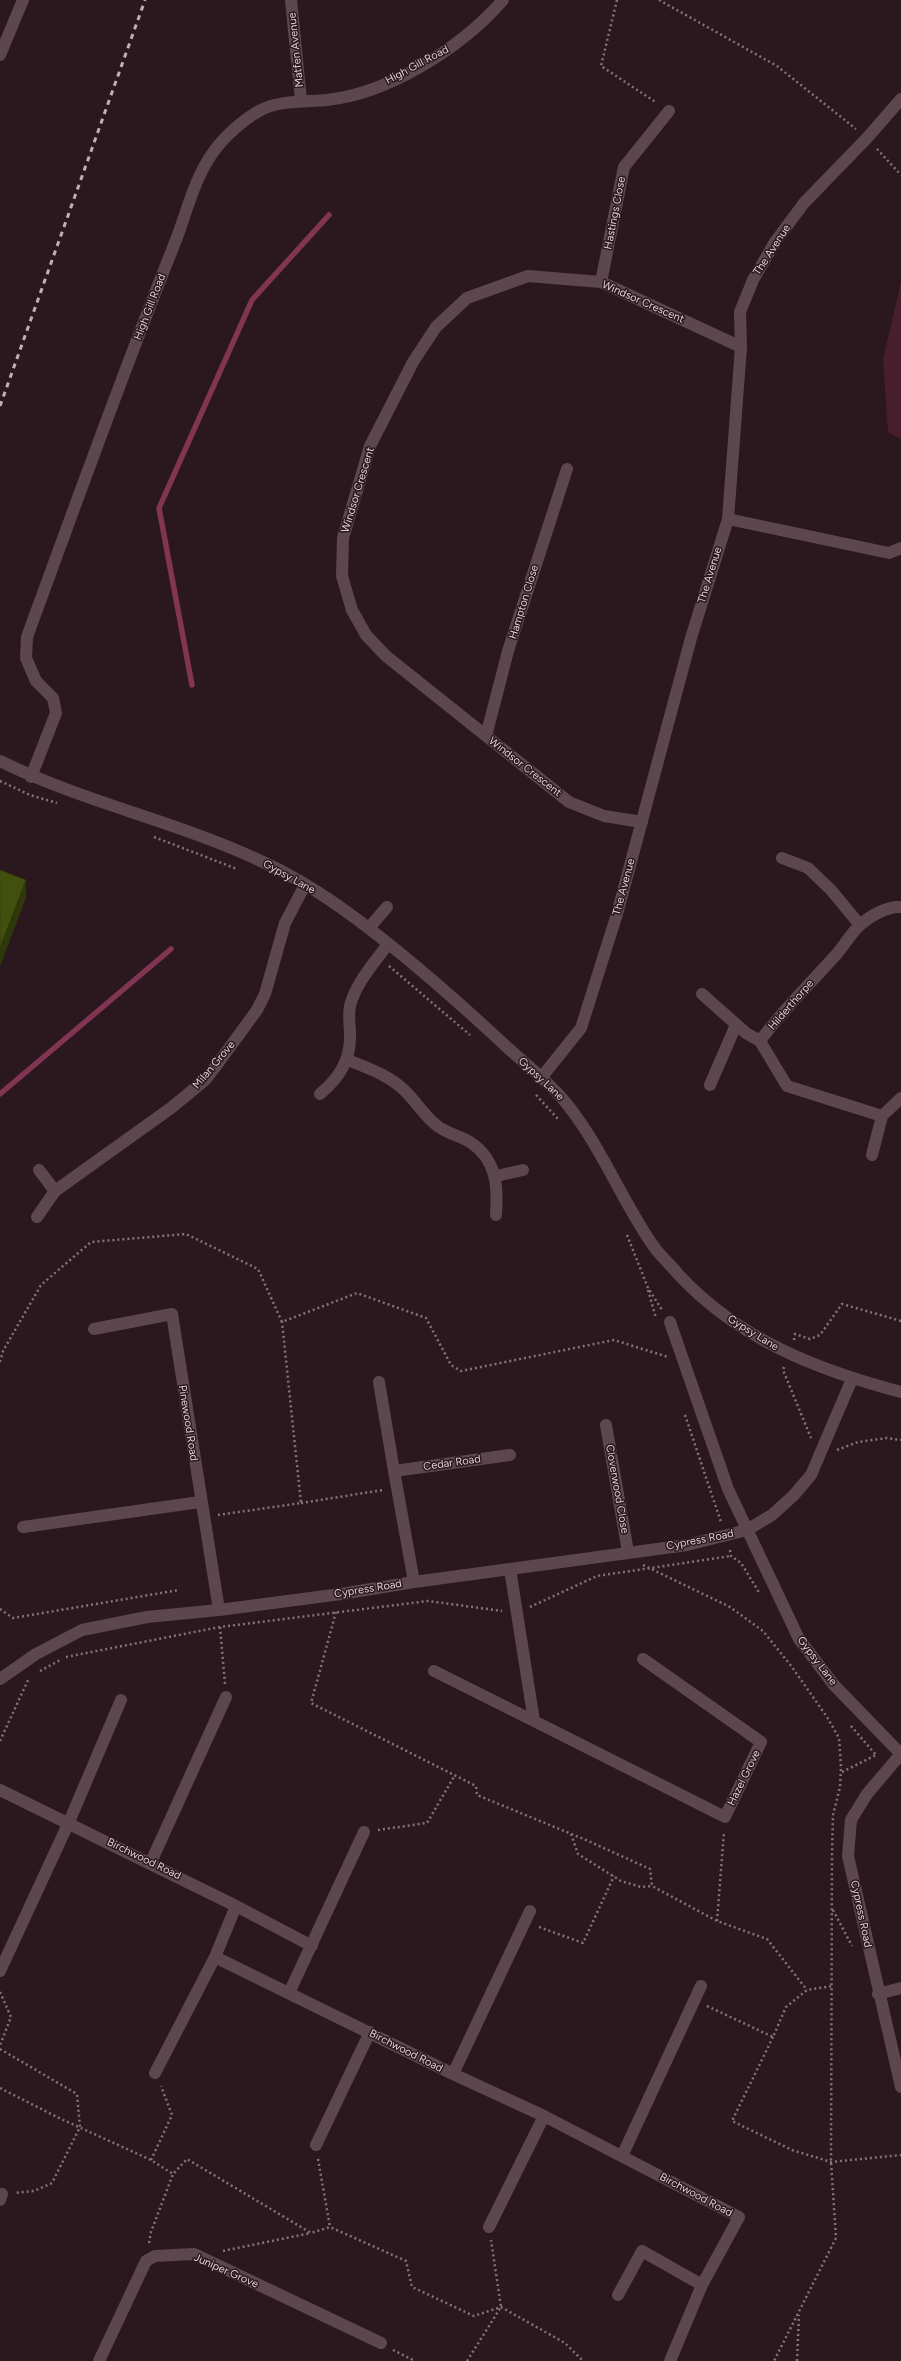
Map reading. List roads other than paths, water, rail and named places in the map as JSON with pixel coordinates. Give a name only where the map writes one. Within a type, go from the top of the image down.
[{"type":"street","points":[[0,55],[23,0]]},
{"type":"street","name":"Matfen Avenue","points":[[291,0],[302,100]]},
{"type":"street","name":"High Gill Road","points":[[31,776],[56,713],[53,698],[36,681],[26,658],[27,637],[117,390],[179,232],[195,186],[214,151],[235,128],[260,110],[302,100],[327,100],[391,81],[459,42],[485,20],[503,0]]},
{"type":"street","name":"The Avenue","points":[[541,1078],[581,1028],[617,914],[691,638],[728,519],[741,347],[740,312],[753,280],[775,242],[804,204],[867,138],[901,99]]},
{"type":"street","name":"Hastings Close","points":[[601,282],[624,167],[669,111]]},
{"type":"street","name":"Windsor Crescent","points":[[642,822],[604,816],[569,802],[386,656],[366,635],[352,610],[342,576],[344,538],[370,446],[413,362],[436,327],[467,298],[528,276],[601,282],[741,347]]},
{"type":"street","name":"Hampton Close","points":[[486,736],[508,650],[567,469]]},
{"type":"street","points":[[728,519],[889,554],[901,548]]},
{"type":"street","name":"Gypsy Lane","points":[[0,761],[31,776],[199,836],[265,863],[305,885],[369,928],[451,995],[564,1100],[583,1124],[653,1246],[698,1295],[742,1329],[789,1354],[852,1379],[901,1392]]},
{"type":"street","points":[[782,858],[808,868],[831,890],[860,925]]},
{"type":"street","name":"Milan Grove","points":[[37,1217],[55,1191],[171,1108],[200,1084],[216,1066],[257,1010],[265,994],[285,923],[305,885]]},
{"type":"street","name":"Hilderthorpe","points":[[882,1116],[787,1086],[760,1041],[781,1013],[834,957],[860,925],[876,914],[895,906],[901,907]]},
{"type":"street","points":[[369,928],[387,907]]},
{"type":"street","points":[[320,1094],[332,1084],[348,1060],[350,1040],[350,1007],[356,991],[388,944]]},
{"type":"street","points":[[702,994],[736,1025],[760,1041]]},
{"type":"street","points":[[710,1085],[736,1025]]},
{"type":"street","points":[[348,1060],[379,1072],[403,1089],[435,1125],[471,1142],[489,1162],[496,1176],[498,1191],[496,1215]]},
{"type":"street","points":[[872,1155],[882,1116],[901,1098]]},
{"type":"street","points":[[39,1170],[55,1191]]},
{"type":"street","points":[[496,1176],[523,1170]]},
{"type":"street","name":"Pinewood Road","points":[[94,1328],[172,1314],[200,1502],[219,1610]]},
{"type":"street","name":"Gypsy Lane","points":[[670,1322],[728,1489],[799,1639],[834,1685],[901,1754]]},
{"type":"street","points":[[747,1530],[772,1514],[794,1495],[811,1475],[852,1379]]},
{"type":"street","points":[[379,1382],[414,1582]]},
{"type":"street","name":"Cloverwood Close","points":[[606,1425],[628,1552]]},
{"type":"street","name":"Cedar Road","points":[[394,1471],[510,1455]]},
{"type":"street","points":[[22,1527],[200,1502]]},
{"type":"street","name":"Cypress Road","points":[[0,1679],[36,1654],[82,1630],[146,1617],[219,1610],[341,1594],[414,1582],[687,1545],[747,1530]]},
{"type":"street","points":[[510,1569],[534,1721]]},
{"type":"street","name":"Hazel Grove","points":[[434,1671],[725,1817],[761,1742],[643,1659]]},
{"type":"street","points":[[151,1862],[226,1696]]},
{"type":"street","points":[[0,1971],[69,1822],[121,1700]]},
{"type":"street","name":"Cypress Road","points":[[901,1754],[868,1794],[852,1820],[848,1856],[878,1994],[901,2087]]},
{"type":"street","name":"Birchwood Road","points":[[0,1790],[151,1862],[312,1946]]},
{"type":"street","points":[[289,1994],[364,1832]]},
{"type":"street","points":[[156,2073],[215,1957],[236,1906]]},
{"type":"street","points":[[453,2074],[528,1916]]},
{"type":"street","name":"Birchwood Road","points":[[215,1957],[453,2074],[544,2116],[739,2217],[702,2285],[670,2361]]},
{"type":"street","points":[[622,2156],[701,1986]]},
{"type":"street","points":[[878,1994],[901,1988]]},
{"type":"street","points":[[316,2144],[370,2032]]},
{"type":"street","points":[[489,2227],[544,2116]]},
{"type":"street","points":[[618,2295],[642,2251],[702,2285]]},
{"type":"street","name":"Juniper Grove","points":[[99,2361],[146,2261],[155,2256],[194,2254],[381,2343]]},
{"type":"waterway","points":[[192,685],[159,508],[252,300],[329,215]]},
{"type":"waterway","points":[[0,1094],[171,949]]},
{"type":"railway","points":[[0,406],[145,0]]}]
